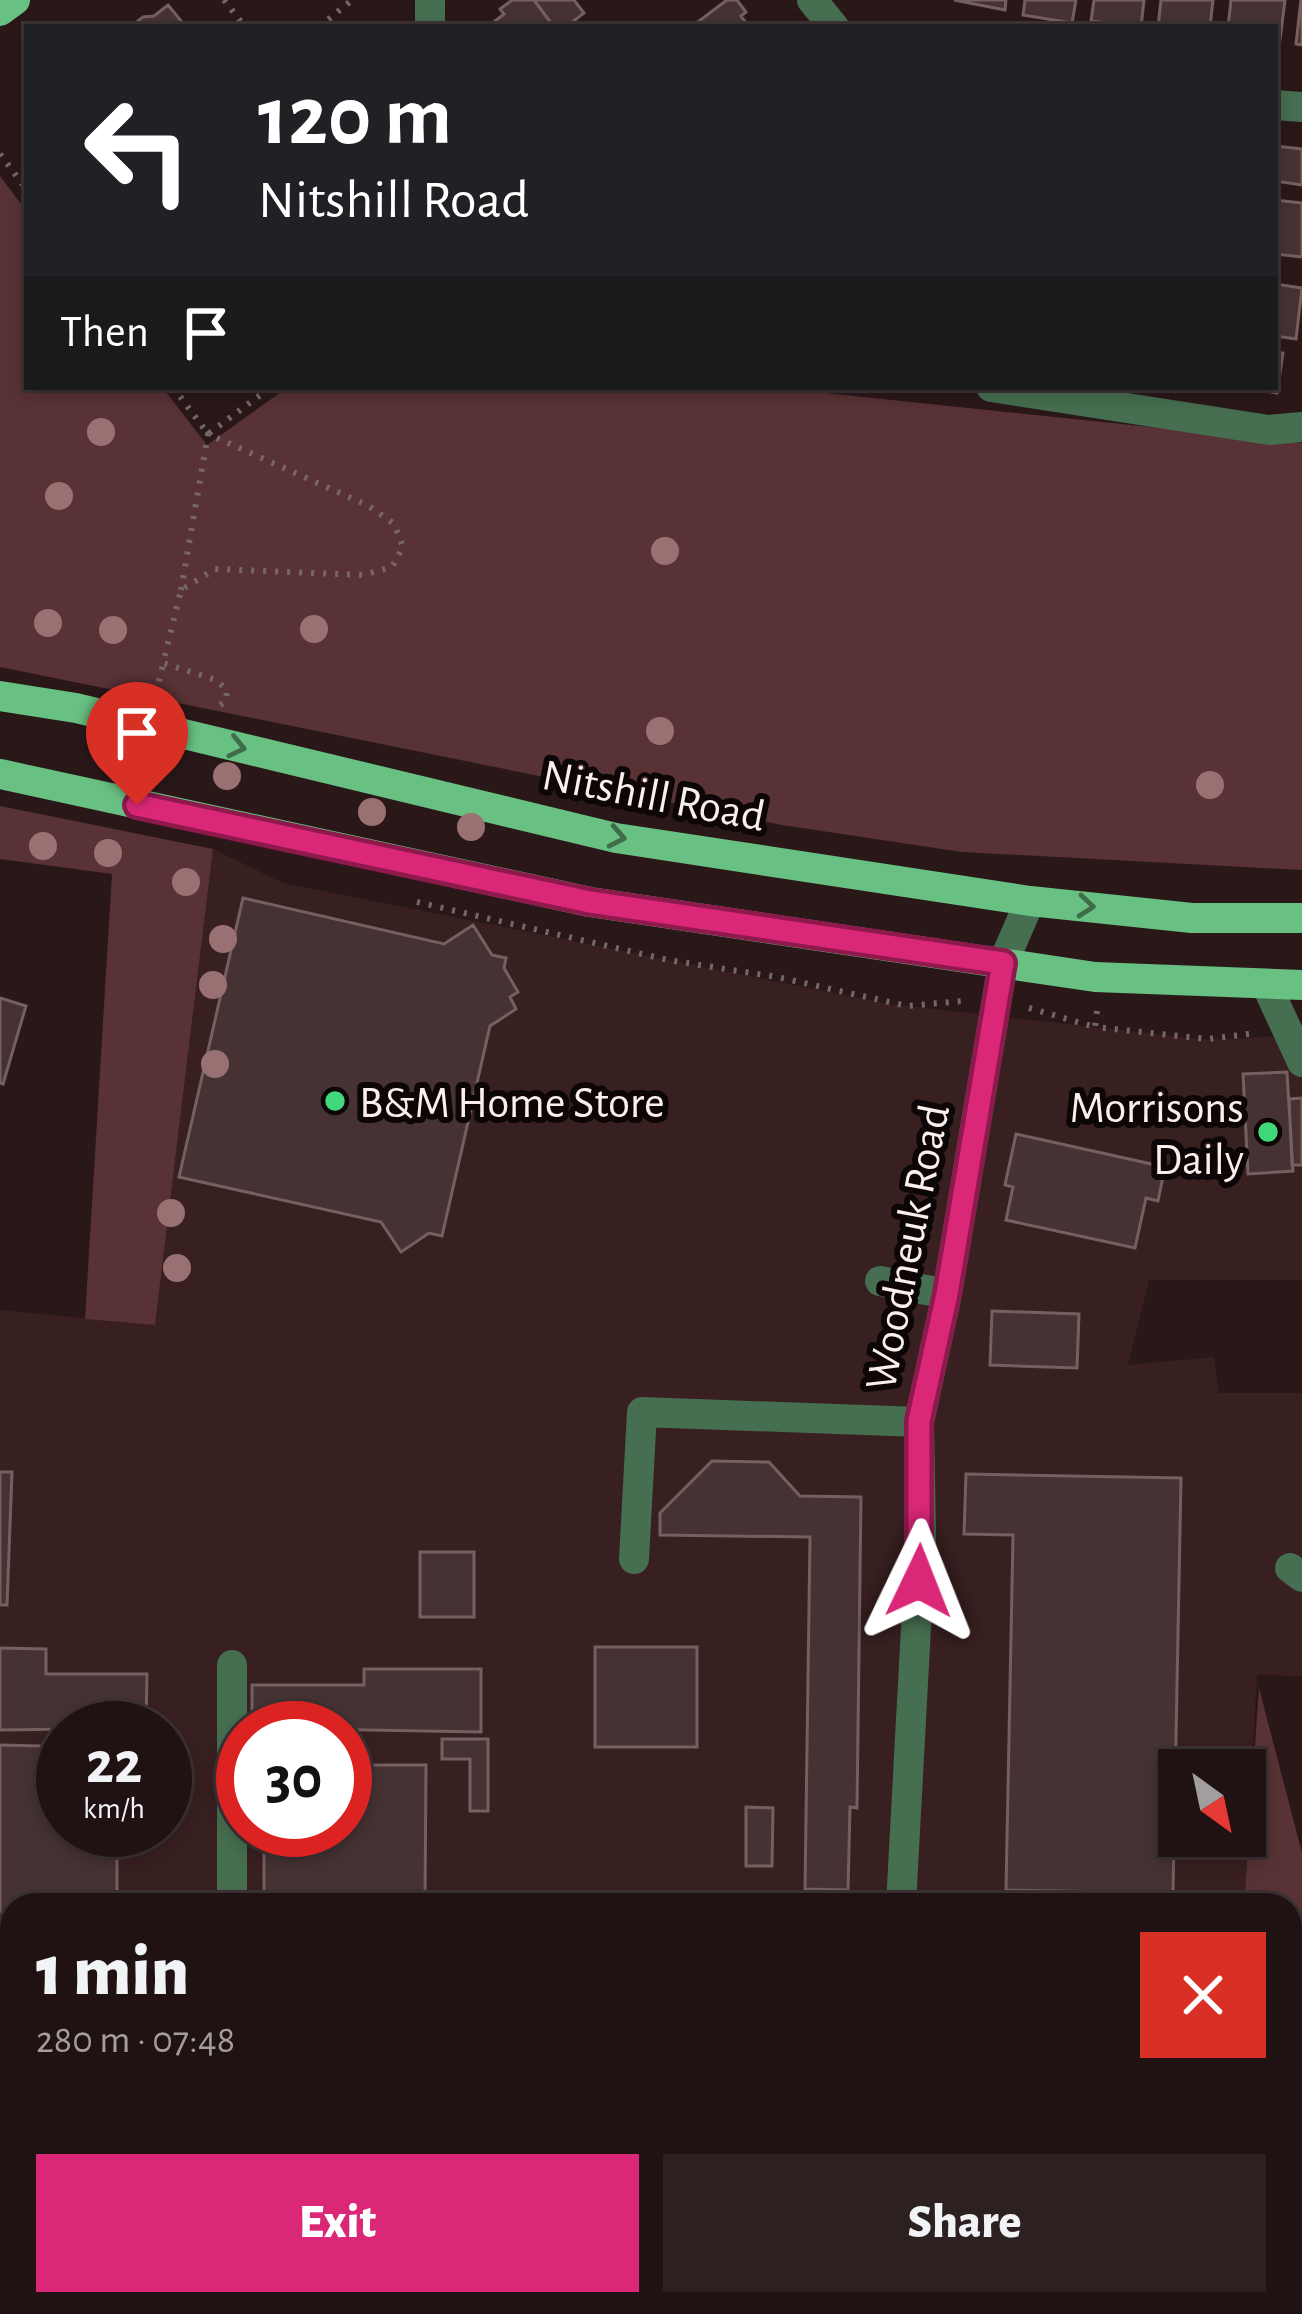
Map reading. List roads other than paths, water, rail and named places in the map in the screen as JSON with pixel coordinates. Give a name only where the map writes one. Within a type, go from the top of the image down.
[{"type":"main road","points":[[0,11],[15,0]]},
{"type":"main road","name":"Nitshill Road","points":[[0,696],[76,708],[616,838],[1030,901],[1192,918],[1302,918]]},
{"type":"main road","points":[[0,774],[590,902],[1095,977],[1302,985]]},
{"type":"street","points":[[812,0],[832,24]]},
{"type":"street","points":[[1031,390],[1173,401],[1269,430],[1302,427]]},
{"type":"street","name":"Woodneuk Road","points":[[902,1893],[921,1535],[919,1421],[947,1294],[1003,963],[1030,901]]},
{"type":"street","points":[[1266,984],[1302,1062]]},
{"type":"street","points":[[880,1281],[947,1294]]},
{"type":"street","points":[[634,1559],[642,1412],[919,1421]]},
{"type":"street","points":[[232,1665],[232,1893]]},
{"type":"place","name":"B&M Home Store","points":[[335,1101]]},
{"type":"place","name":"Morrisons Daily","points":[[1268,1132]]}]
